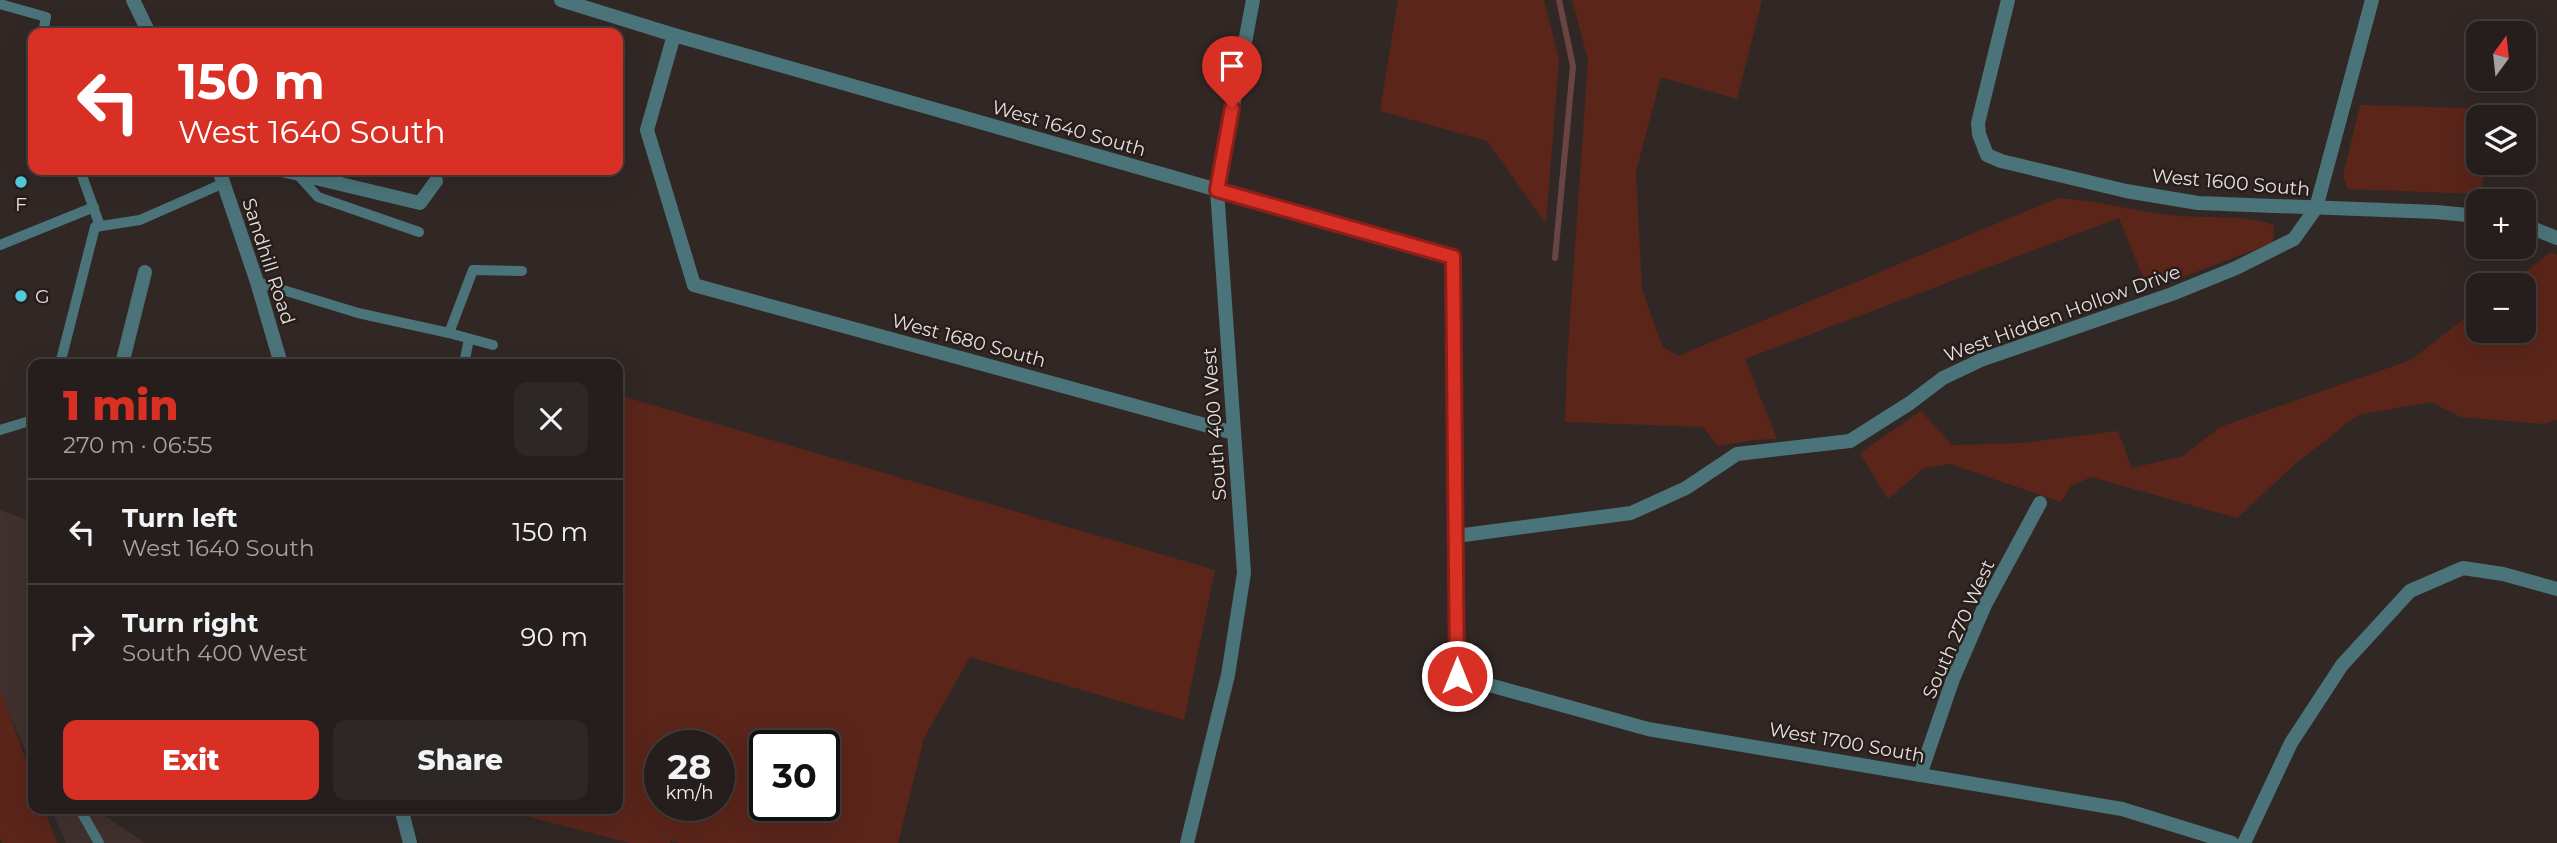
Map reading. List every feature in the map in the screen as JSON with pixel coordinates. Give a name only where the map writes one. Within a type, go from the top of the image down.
[{"type":"street","points":[[132,0],[146,28]]},
{"type":"street","name":"West 1640 South","points":[[561,0],[674,35],[1453,257],[1456,536]]},
{"type":"street","name":"South 400 West","points":[[1187,843],[1228,675],[1244,572],[1217,190],[1253,0]]},
{"type":"street","name":"West 1600 South","points":[[2008,0],[1979,123],[1979,134],[1987,155],[2014,166],[2161,198],[2198,203],[2466,215]]},
{"type":"street","points":[[2316,208],[2371,0]]},
{"type":"street","name":"West 1680 South","points":[[674,35],[647,130],[694,285],[1234,433]]},
{"type":"street","points":[[301,175],[420,203],[436,181]]},
{"type":"street","name":"Sandhill Road","points":[[221,176],[280,359]]},
{"type":"street","name":"West Hidden Hollow Drive","points":[[1456,536],[1631,513],[1686,488],[1737,454],[1850,442],[1910,403],[1942,378],[1981,360],[2172,294],[2236,268],[2294,239],[2316,208]]},
{"type":"street","points":[[2536,230],[2557,238]]},
{"type":"street","points":[[123,359],[145,272]]},
{"type":"street","name":"South 270 West","points":[[1920,775],[1953,679],[1985,605],[2040,503]]},
{"type":"street","name":"West 1700 South","points":[[1456,536],[1457,676],[1648,729],[2122,809],[2232,843]]},
{"type":"street","points":[[2244,843],[2291,743],[2342,665],[2410,591],[2463,568],[2503,574],[2557,589]]},
{"type":"street","points":[[403,814],[410,843]]},
{"type":"lane","points":[[0,4],[46,17],[44,28]]},
{"type":"lane","points":[[82,175],[100,226]]},
{"type":"lane","points":[[298,175],[318,197],[419,232]]},
{"type":"lane","points":[[61,359],[95,227],[139,220],[221,176]]},
{"type":"lane","points":[[0,246],[93,207]]},
{"type":"lane","points":[[449,333],[473,270],[522,271]]},
{"type":"lane","points":[[257,282],[358,313],[493,345]]},
{"type":"lane","points":[[465,359],[469,339]]},
{"type":"lane","points":[[0,430],[28,422]]},
{"type":"lane","points":[[82,814],[99,843]]},
{"type":"shaded area","points":[[1398,0],[1544,0],[1559,59],[1546,224],[1487,141],[1380,111]]},
{"type":"shaded area","points":[[1572,0],[1762,0],[1737,99],[1661,77],[1636,172],[1642,289],[1662,346],[1678,356],[2058,198],[2171,215],[2262,222],[2274,225],[2273,243],[2148,290],[2119,218],[1745,359],[1777,439],[1718,446],[1703,427],[1565,422],[1588,60]]},
{"type":"shaded area","points":[[2360,105],[2466,108],[2466,175],[2485,175],[2480,189],[2466,189],[2466,194],[2348,189],[2343,176]]},
{"type":"shaded area","points":[[2551,252],[2557,255],[2557,420],[2544,424],[2461,417],[2431,402],[2358,415],[2295,464],[2237,518],[2091,477],[2071,486],[2061,502],[1950,464],[1924,468],[1888,499],[1860,453],[1921,411],[1952,445],[2023,443],[2118,431],[2132,468],[2183,456],[2220,427],[2411,360],[2466,317],[2466,343],[2536,343],[2536,273],[2524,273]]},
{"type":"shaded area","points":[[623,396],[1215,570],[1184,720],[970,657],[924,738],[898,843],[630,843],[517,814],[623,814]]},
{"type":"shaded area","points":[[0,510],[28,520],[28,756],[0,691]]},
{"type":"shaded area","points":[[0,687],[28,767],[28,814],[46,814],[57,843],[2,843]]},
{"type":"shaded area","points":[[53,814],[102,814],[145,843],[66,843]]},
{"type":"waterway","points":[[1555,258],[1573,66],[1559,0]]},
{"type":"place","name":"F","points":[[21,182]]},
{"type":"place","name":"G","points":[[21,296]]},
{"type":"route","points":[[1232,108],[1217,190],[1453,257],[1457,676]]}]
